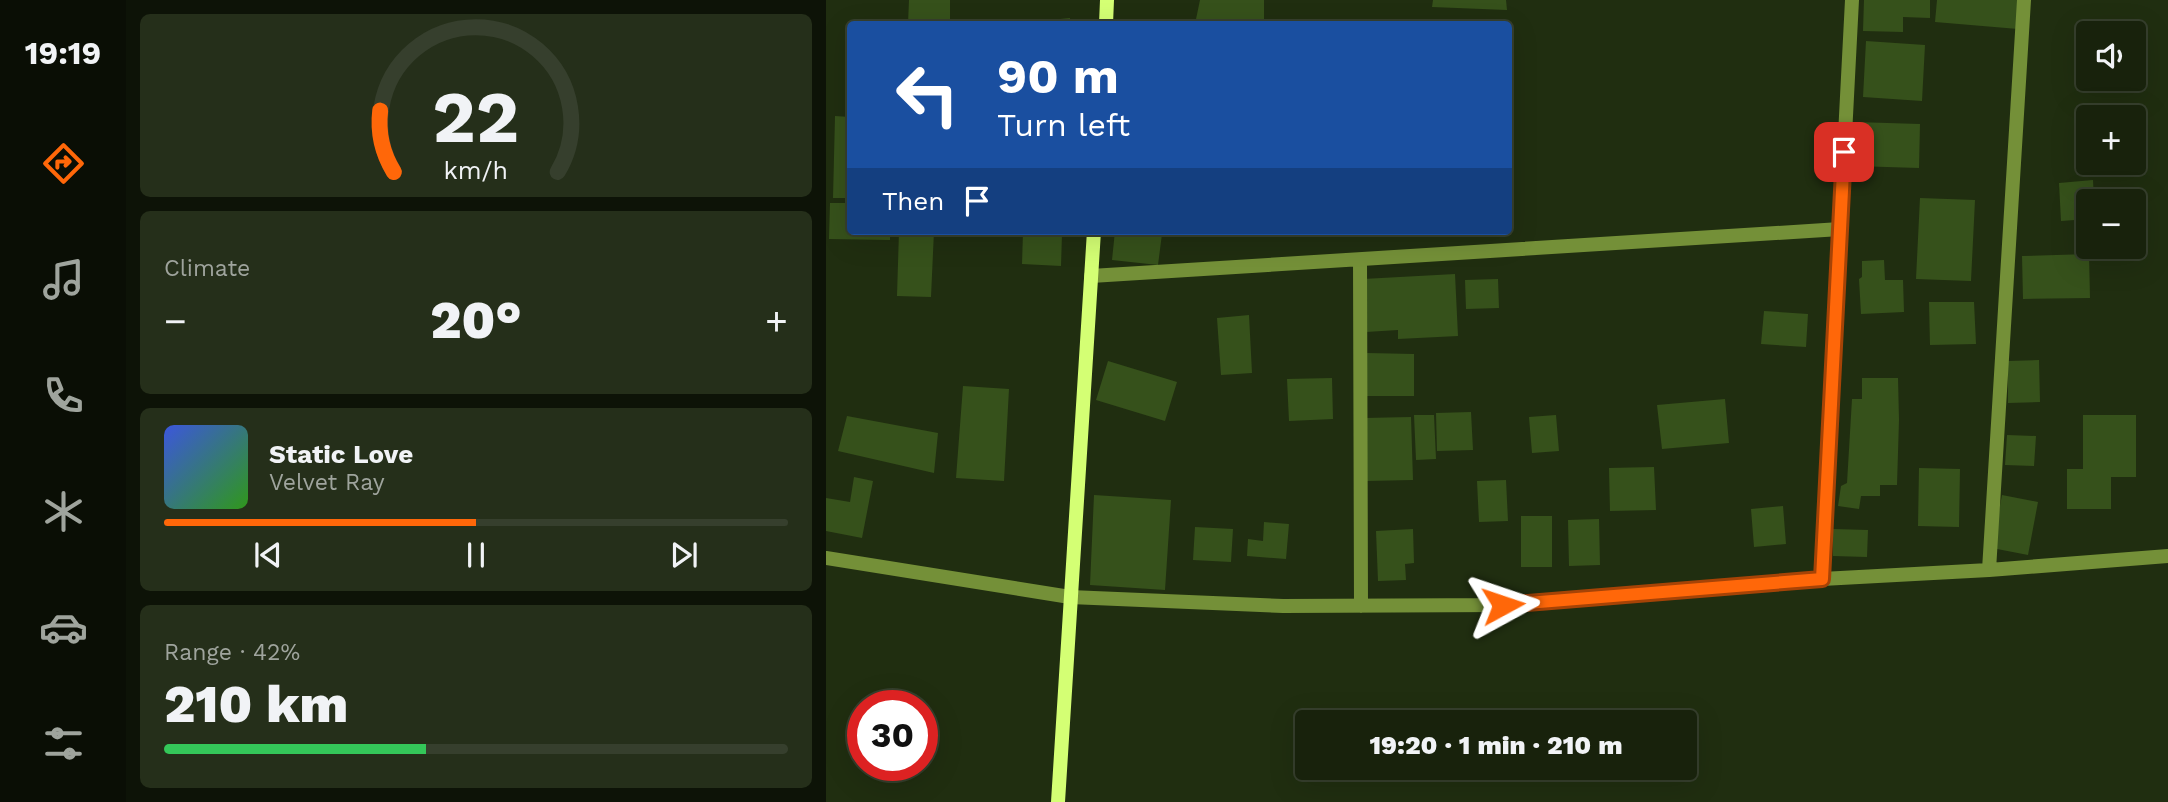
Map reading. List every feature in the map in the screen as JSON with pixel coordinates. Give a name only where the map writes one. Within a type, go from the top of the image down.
[{"type":"street","points":[[1106,21],[1107,0]]},
{"type":"street","points":[[1822,579],[1852,0]]},
{"type":"street","points":[[1989,570],[2024,0]]},
{"type":"street","points":[[1091,276],[1840,229]]},
{"type":"street","points":[[1058,802],[1094,235]]},
{"type":"street","points":[[1360,260],[1361,606]]},
{"type":"street","points":[[826,558],[1070,597],[1283,606],[1361,606],[1503,605],[1822,579],[2168,556]]},
{"type":"building","points":[[909,0],[950,0],[950,21],[908,21]]},
{"type":"building","points":[[1200,0],[1264,0],[1264,21],[1196,21]]},
{"type":"building","points":[[1433,0],[1506,0],[1507,10],[1432,7]]},
{"type":"building","points":[[1864,0],[1930,0],[1930,18],[1903,17],[1903,32],[1863,31]]},
{"type":"building","points":[[1937,0],[2020,0],[2018,29],[1935,22]]},
{"type":"building","points":[[1070,18],[1070,21],[1039,21]]},
{"type":"building","points":[[1866,41],[1925,45],[1922,101],[1863,97]]},
{"type":"building","points":[[835,116],[847,117],[847,198],[833,198]]},
{"type":"building","points":[[1855,122],[1920,124],[1919,168],[1854,166]]},
{"type":"building","points":[[2093,180],[2093,189],[2076,189],[2076,220],[2061,221],[2059,183]]},
{"type":"building","points":[[1920,198],[1975,200],[1971,281],[1916,279]]},
{"type":"building","points":[[830,203],[847,203],[847,235],[890,235],[890,240],[829,239]]},
{"type":"building","points":[[899,235],[934,235],[931,297],[897,296]]},
{"type":"building","points":[[1023,235],[1062,235],[1061,266],[1022,264]]},
{"type":"building","points":[[1115,235],[1162,235],[1158,265],[1112,260]]},
{"type":"building","points":[[2076,254],[2076,259],[2089,259],[2090,298],[2023,299],[2022,256]]},
{"type":"building","points":[[1884,260],[1885,280],[1903,280],[1904,312],[1861,314],[1859,279],[1862,277],[1862,261]]},
{"type":"building","points":[[1455,274],[1458,336],[1398,339],[1398,330],[1366,332],[1363,279]]},
{"type":"building","points":[[1498,279],[1499,308],[1466,309],[1465,280]]},
{"type":"building","points":[[1929,302],[1974,302],[1976,344],[1930,345]]},
{"type":"building","points":[[1764,311],[1808,314],[1806,347],[1761,344]]},
{"type":"building","points":[[1249,315],[1252,373],[1221,375],[1217,318]]},
{"type":"building","points":[[1367,353],[1414,354],[1414,396],[1367,396]]},
{"type":"building","points":[[2039,360],[2040,402],[2008,403],[2008,361]]},
{"type":"building","points":[[1108,361],[1177,382],[1165,421],[1096,400]]},
{"type":"building","points":[[1332,378],[1333,419],[1289,421],[1287,379]]},
{"type":"building","points":[[1862,378],[1898,378],[1899,420],[1897,485],[1880,485],[1880,496],[1861,496],[1859,509],[1838,506],[1841,486],[1847,483],[1852,399],[1862,399]]},
{"type":"building","points":[[963,386],[1009,389],[1004,481],[956,478]]},
{"type":"building","points":[[1725,399],[1729,443],[1662,449],[1657,405]]},
{"type":"building","points":[[1471,412],[1473,450],[1437,451],[1436,413]]},
{"type":"building","points":[[1414,415],[1434,415],[1436,459],[1416,460]]},
{"type":"building","points":[[1556,415],[1559,451],[1532,453],[1529,417]]},
{"type":"building","points":[[2083,415],[2136,415],[2136,477],[2111,477],[2111,509],[2067,509],[2067,469],[2083,469]]},
{"type":"building","points":[[847,416],[938,433],[934,473],[838,451]]},
{"type":"building","points":[[1411,417],[1413,480],[1366,481],[1364,418]]},
{"type":"building","points":[[2007,435],[2036,436],[2034,466],[2005,465]]},
{"type":"building","points":[[1654,467],[1656,510],[1610,511],[1609,468]]},
{"type":"building","points":[[1919,468],[1960,469],[1959,527],[1918,526]]},
{"type":"building","points":[[854,477],[873,481],[862,538],[826,531],[826,498],[850,502]]},
{"type":"building","points":[[1506,480],[1508,521],[1479,522],[1477,481]]},
{"type":"building","points":[[1094,495],[1171,500],[1165,590],[1090,585]]},
{"type":"building","points":[[2002,495],[2038,502],[2028,555],[1992,548]]},
{"type":"building","points":[[1783,506],[1786,544],[1754,547],[1751,509]]},
{"type":"building","points":[[1521,516],[1552,516],[1552,567],[1521,567]]},
{"type":"building","points":[[1599,519],[1600,565],[1569,566],[1568,520]]},
{"type":"building","points":[[1264,522],[1289,524],[1286,559],[1247,556],[1248,539],[1263,541]]},
{"type":"building","points":[[1195,527],[1233,529],[1231,562],[1193,560]]},
{"type":"building","points":[[1413,529],[1414,563],[1405,564],[1406,580],[1378,581],[1376,531]]},
{"type":"building","points":[[1833,529],[1868,530],[1867,557],[1833,556]]},
{"type":"route","points":[[1503,605],[1822,579],[1844,152]]}]
